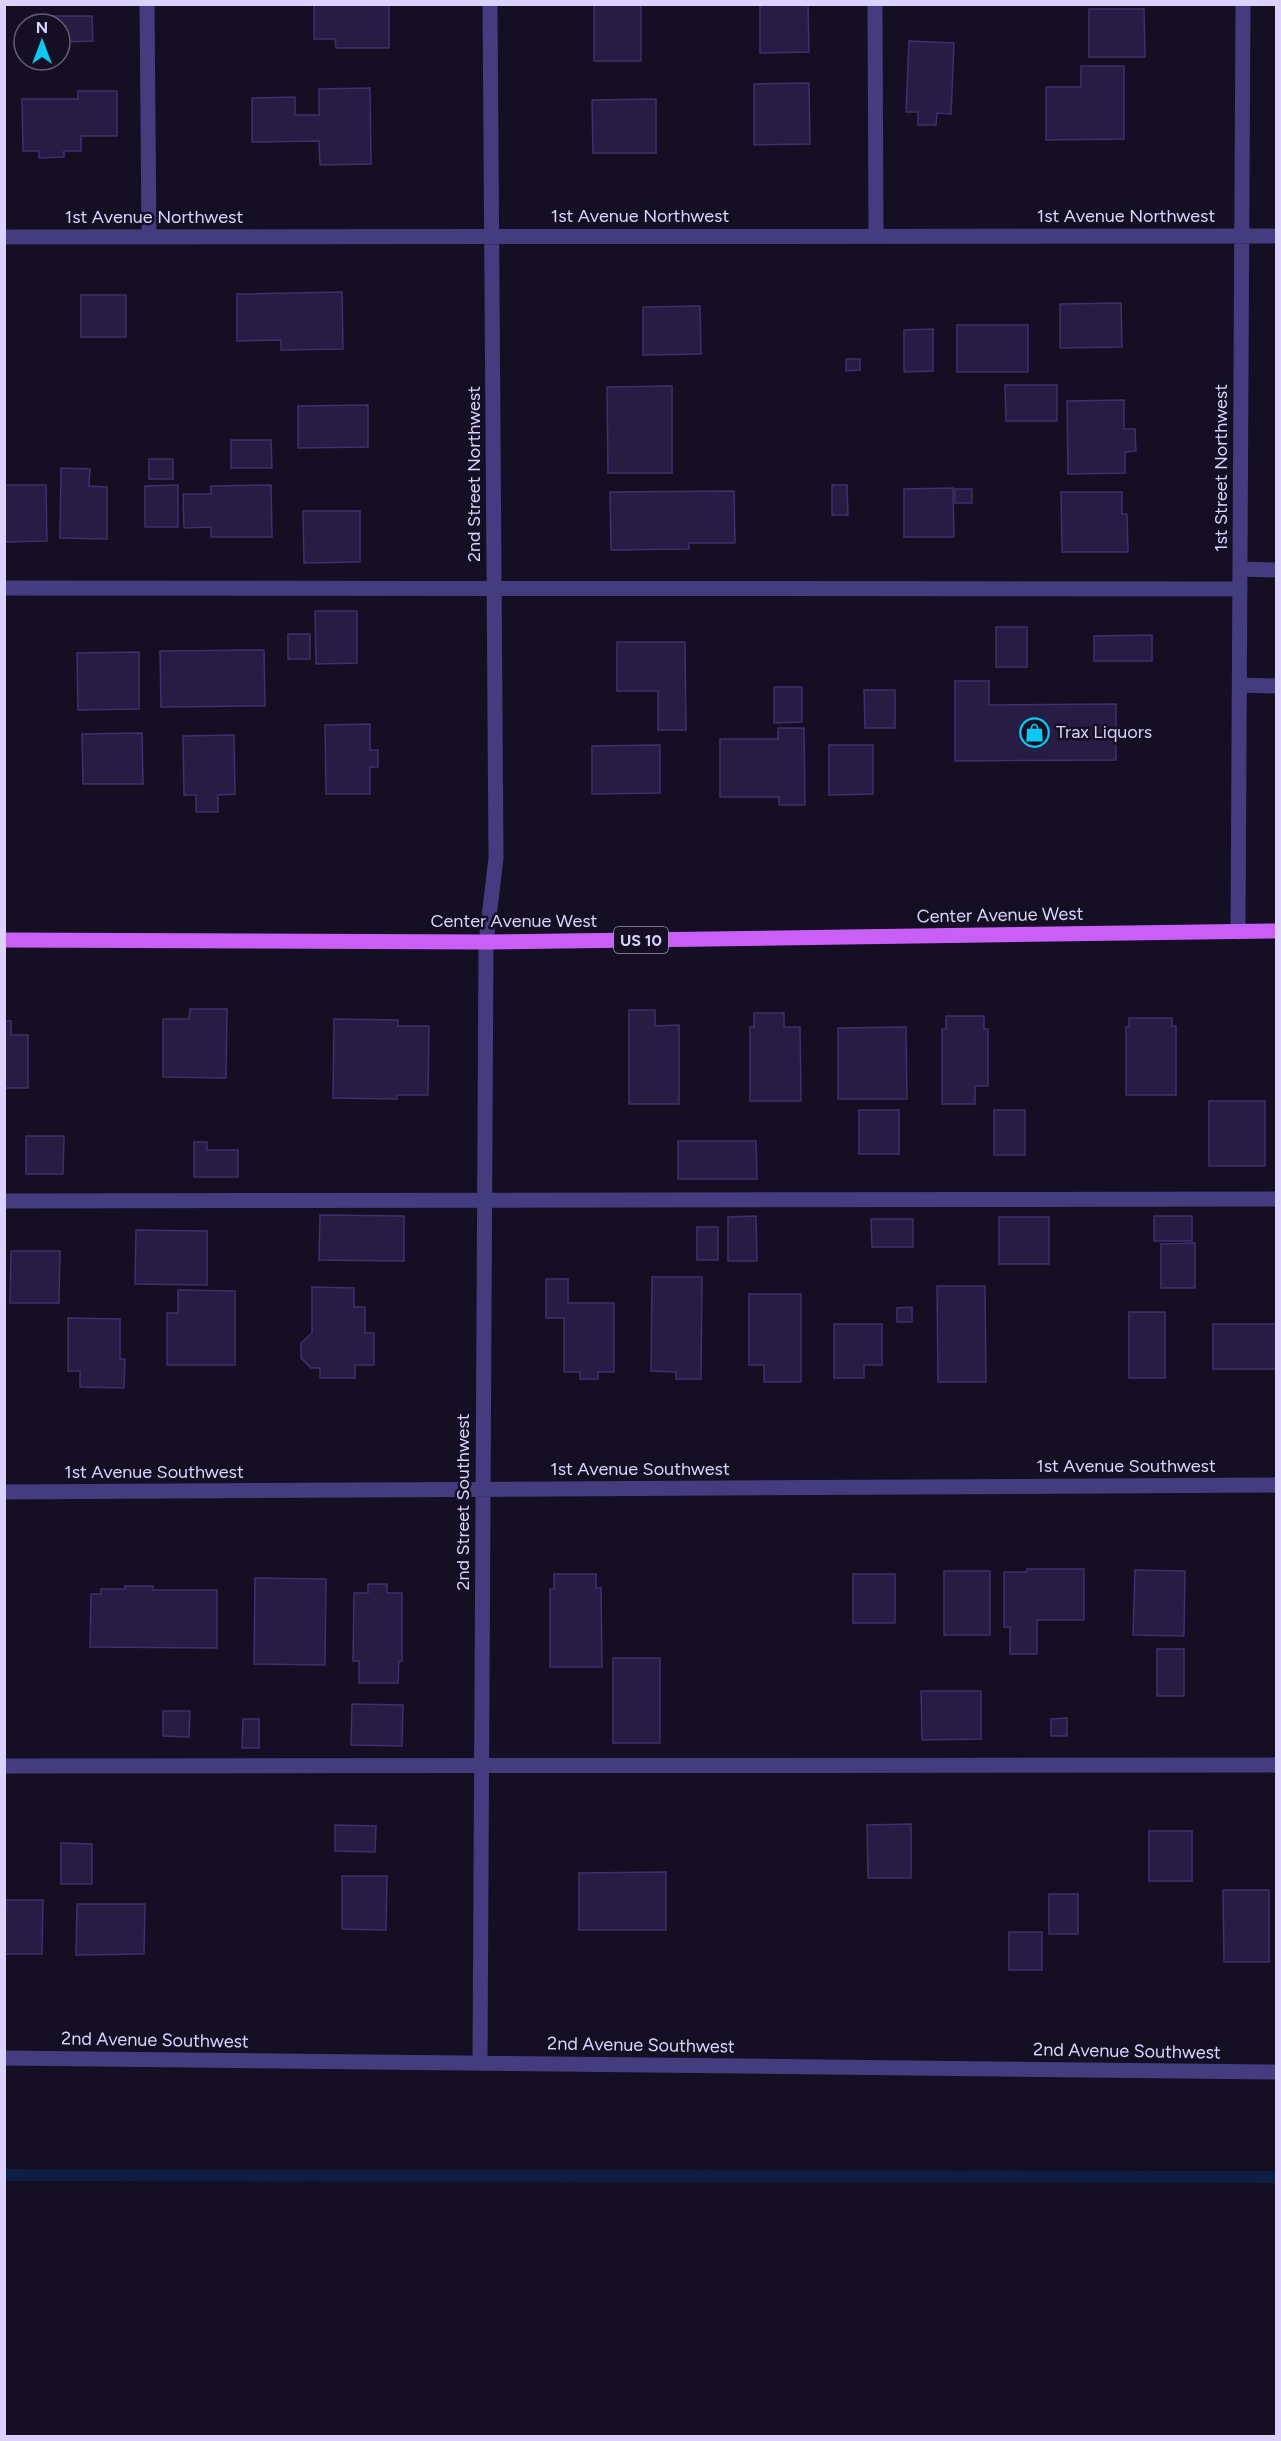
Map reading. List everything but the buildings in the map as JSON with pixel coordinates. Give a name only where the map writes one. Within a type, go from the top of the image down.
[{"type":"main road","name":"Center Avenue West","points":[[4,940],[486,942],[1276,931]]},
{"type":"street","points":[[147,4],[149,237]]},
{"type":"street","name":"2nd Street Northwest","points":[[486,942],[496,858],[490,4]]},
{"type":"street","points":[[875,4],[876,236]]},
{"type":"street","name":"1st Street Northwest","points":[[1238,932],[1243,4]]},
{"type":"street","name":"1st Avenue Northwest","points":[[4,237],[1276,236]]},
{"type":"street","points":[[1240,569],[1276,570]]},
{"type":"street","points":[[4,588],[1240,589]]},
{"type":"street","points":[[1240,685],[1276,686]]},
{"type":"street","name":"2nd Street Southwest","points":[[480,2063],[486,942]]},
{"type":"street","points":[[4,1201],[1276,1199]]},
{"type":"street","name":"1st Avenue Southwest","points":[[4,1492],[1276,1485]]},
{"type":"street","points":[[4,1766],[1276,1765]]},
{"type":"street","name":"2nd Avenue Southwest","points":[[4,2058],[1276,2072]]},
{"type":"waterway","points":[[4,2175],[1276,2177]]},
{"type":"place","name":"Trax Liquors","points":[[1035,732]]}]
